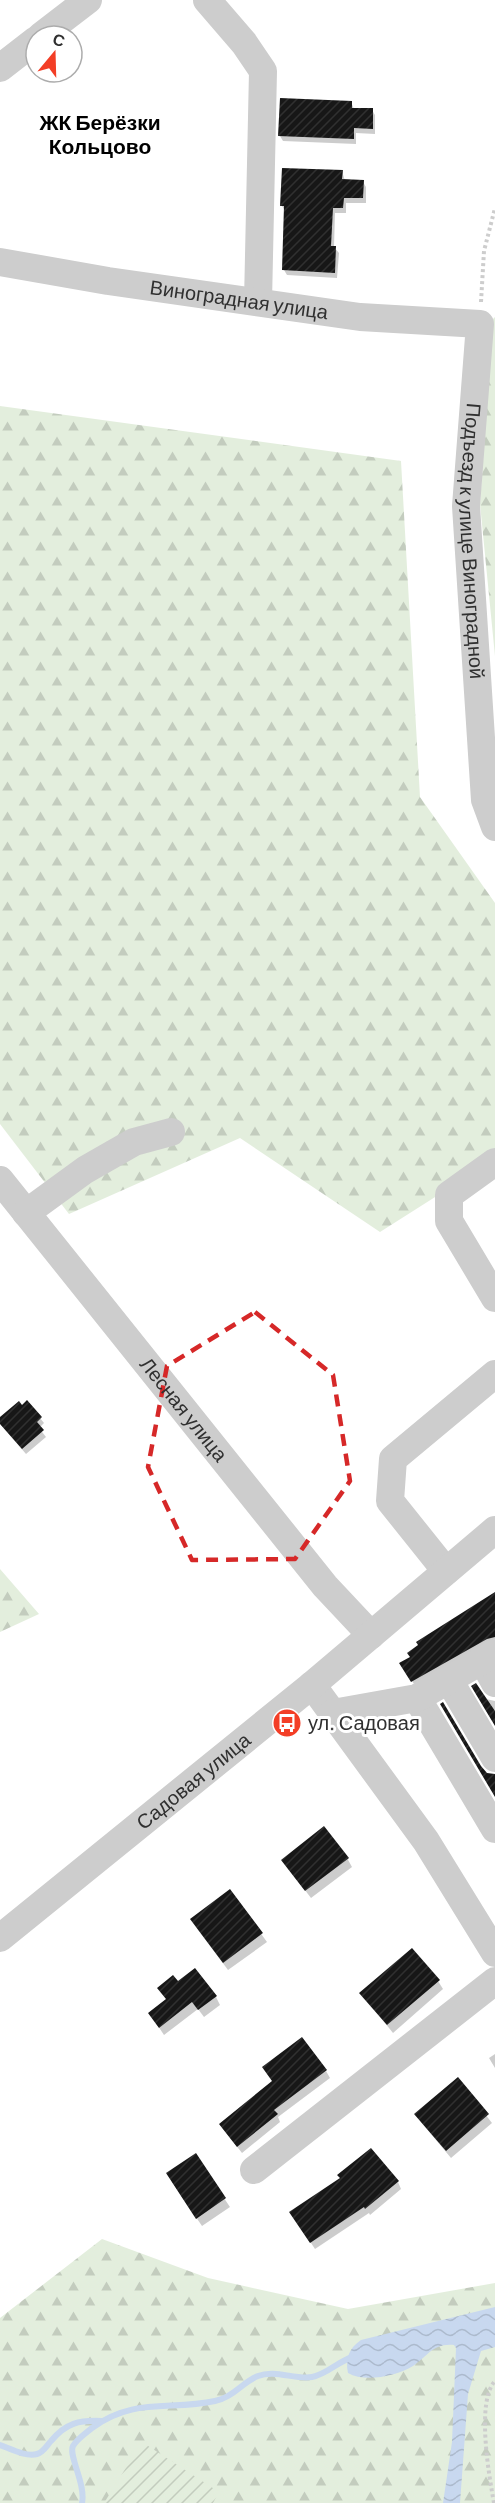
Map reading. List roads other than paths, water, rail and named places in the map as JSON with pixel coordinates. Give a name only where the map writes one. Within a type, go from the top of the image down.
[{"type":"street","points":[[57,24],[88,0]]},
{"type":"street","points":[[207,0],[244,44],[262,71],[258,302]]},
{"type":"street","points":[[0,68],[24,49]]},
{"type":"street","name":"Виноградная улица","points":[[0,262],[108,281],[360,317],[480,324]]},
{"type":"street","name":"Подъезд к улице Виноградной","points":[[480,324],[466,506],[485,800],[495,827]]},
{"type":"street","points":[[26,1213],[94,1164],[134,1142],[171,1132]]},
{"type":"street","points":[[495,1162],[449,1195],[449,1221],[495,1298]]},
{"type":"street","name":"Лесная улица","points":[[0,1180],[325,1586],[371,1635]]},
{"type":"street","points":[[446,1571],[390,1501],[393,1459],[495,1374]]},
{"type":"street","name":"Садовая улица","points":[[0,1938],[312,1685],[495,1530]]},
{"type":"street","points":[[333,1713],[417,1698],[449,1680],[491,1666]]},
{"type":"street","points":[[449,1680],[495,1758]]},
{"type":"street","points":[[312,1685],[426,1841],[495,1953]]},
{"type":"street","points":[[417,1698],[495,1829]]},
{"type":"street","points":[[254,2170],[495,1981]]},
{"type":"water","points":[[495,2307],[495,2347],[481,2351],[468,2394],[460,2503],[443,2503],[452,2442],[456,2348],[454,2345],[441,2346],[406,2370],[372,2378],[363,2378],[348,2373],[348,2359],[353,2347],[361,2340]]},
{"type":"waterway","points":[[82,2503],[82,2487],[73,2456],[73,2446],[84,2434],[107,2418],[138,2408],[215,2401],[265,2374],[312,2377],[353,2357]]},
{"type":"waterway","points":[[0,2445],[23,2454],[33,2455],[43,2450],[68,2426],[86,2421],[102,2421]]},
{"type":"place","name":"ул. Садовая","points":[[287,1723]]},
{"type":"district","name":"ЖК Берёзки Кольцово","points":[[100,135]]}]
